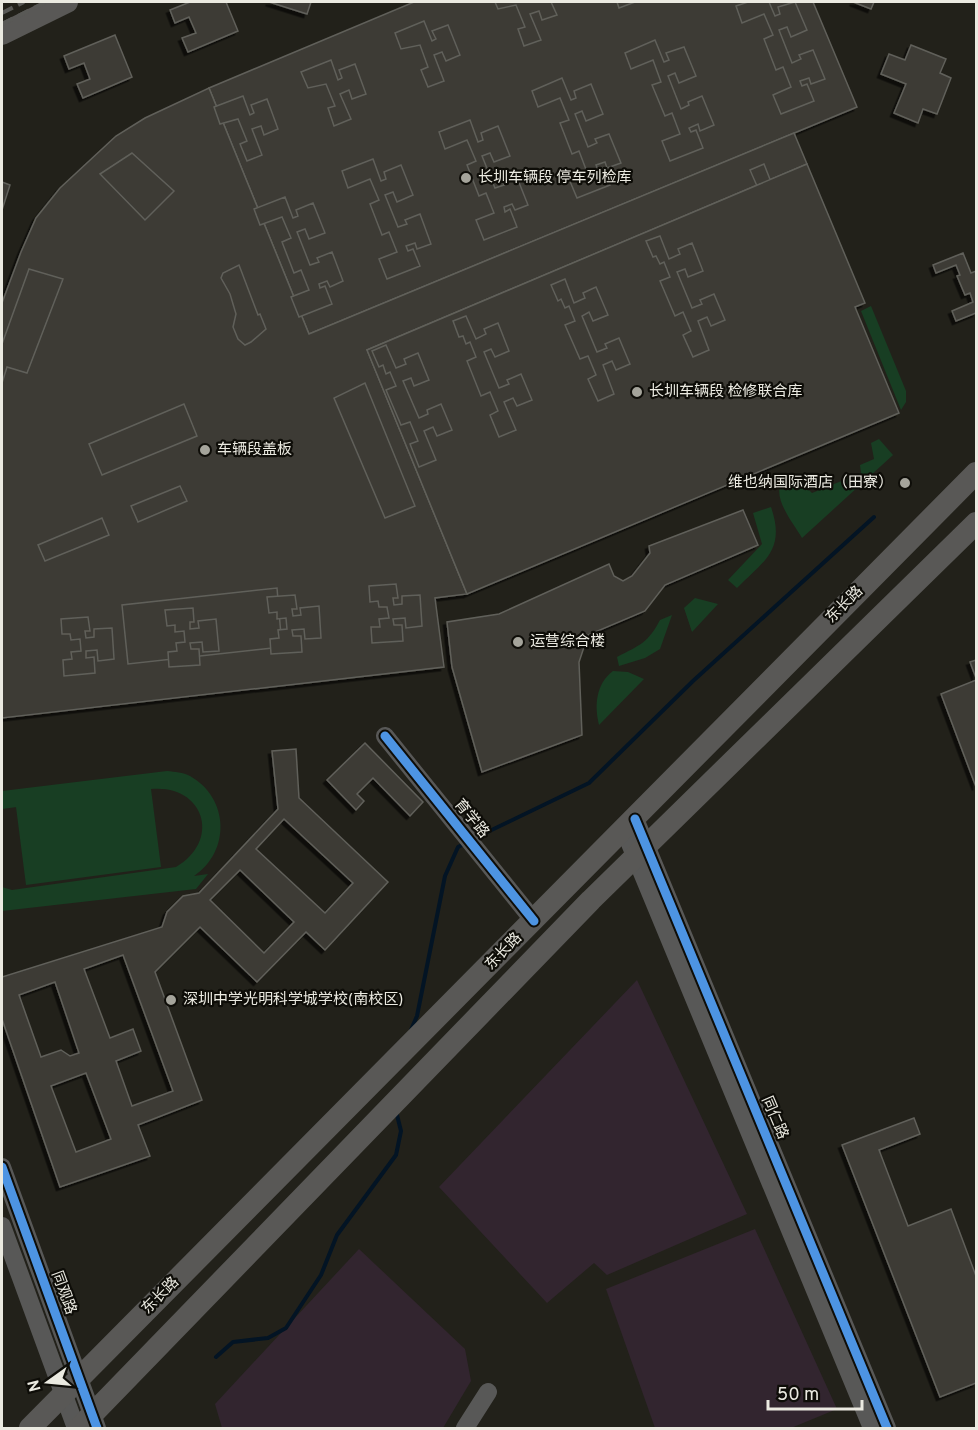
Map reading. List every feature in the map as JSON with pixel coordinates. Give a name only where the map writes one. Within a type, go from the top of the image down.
[{"type":"main road","points":[[2,34],[67,2]]},
{"type":"main road","name":"东长路","points":[[30,1428],[976,473]]},
{"type":"main road","name":"东长路","points":[[86,1425],[582,909],[976,524]]},
{"type":"street","name":"育学路","points":[[385,736],[534,921]]},
{"type":"street","name":"同仁路","points":[[629,824],[872,1428]]},
{"type":"street","name":"同仁路","points":[[688,966],[887,1428]]},
{"type":"street","name":"同观路","points":[[2,1167],[71,1387]]},
{"type":"street","name":"同观路","points":[[2,1226],[86,1425]]},
{"type":"street","points":[[465,1428],[488,1392]]},
{"type":"shaded area","points":[[637,980],[747,1214],[607,1275],[594,1263],[547,1303],[439,1187]]},
{"type":"shaded area","points":[[755,1229],[837,1409],[791,1428],[655,1428],[606,1289]]},
{"type":"shaded area","points":[[359,1249],[465,1349],[471,1381],[443,1428],[222,1428],[215,1404]]},
{"type":"green space","points":[[871,306],[906,391],[906,402],[901,410],[861,311]]},
{"type":"green space","points":[[879,439],[893,455],[802,538],[783,506],[779,492],[780,485],[797,478],[812,493],[861,473],[860,465],[874,459],[871,443]]},
{"type":"green space","points":[[771,507],[776,534],[770,554],[737,588],[728,580],[762,544],[753,513]]},
{"type":"green space","points":[[695,598],[718,604],[692,632],[684,608]]},
{"type":"green space","points":[[672,615],[660,649],[645,658],[619,666],[617,657],[643,643],[660,620]]},
{"type":"green space","points":[[613,671],[628,672],[644,679],[599,725],[598,695],[603,682]]},
{"type":"green space","points":[[167,771],[179,772],[190,776],[212,797],[218,811],[219,839],[206,865],[194,876],[208,874],[196,889],[2,911],[2,887],[12,890],[176,867],[190,856],[199,843],[202,829],[201,816],[194,804],[184,795],[169,790],[151,789],[161,867],[26,885],[16,807],[2,809],[2,791]]},
{"type":"building","points":[[190,2],[226,2],[238,31],[188,52],[182,38],[196,33],[189,17],[175,23],[170,10]]},
{"type":"building","points":[[269,2],[311,2],[307,14]]},
{"type":"building","name":"长圳车辆段 停车列检库","points":[[414,2],[813,2],[857,107],[309,334],[209,88]]},
{"type":"building","points":[[495,2],[551,2],[557,15],[542,20],[539,11],[530,14],[541,40],[524,46],[518,29],[525,27],[516,5],[498,9]]},
{"type":"building","points":[[617,2],[635,2],[619,8]]},
{"type":"building","points":[[748,2],[769,2],[775,16],[780,14],[778,7],[795,2],[807,30],[791,37],[787,27],[779,30],[792,63],[801,59],[799,55],[813,50],[825,79],[811,84],[809,78],[800,81],[802,86],[807,84],[814,101],[781,114],[773,95],[791,87],[783,67],[776,70],[764,39],[773,35],[764,14],[742,23],[736,6]]},
{"type":"building","points":[[853,2],[874,2],[871,9]]},
{"type":"building","points":[[424,21],[432,41],[436,39],[432,31],[448,25],[460,55],[446,61],[442,52],[434,55],[444,81],[428,87],[421,70],[428,67],[420,45],[401,49],[395,33]]},
{"type":"building","points":[[115,35],[132,77],[83,98],[77,84],[90,79],[84,63],[69,69],[64,56]]},
{"type":"building","points":[[655,40],[664,62],[669,60],[666,53],[684,47],[696,76],[679,83],[675,73],[668,76],[681,109],[689,105],[688,102],[702,96],[714,125],[700,131],[698,124],[689,128],[691,132],[696,130],[703,148],[670,161],[662,141],[680,134],[672,113],[665,116],[652,85],[661,82],[653,60],[631,69],[625,53]]},
{"type":"building","points":[[911,45],[946,59],[940,73],[951,78],[937,114],[923,109],[918,123],[894,113],[906,84],[881,74],[889,54],[905,60]]},
{"type":"building","points":[[331,60],[338,80],[342,78],[339,70],[355,64],[366,94],[352,99],[349,90],[340,94],[351,119],[334,126],[328,108],[335,106],[326,84],[308,88],[301,72]]},
{"type":"building","points":[[562,78],[571,100],[576,98],[574,91],[591,84],[603,114],[586,121],[582,111],[575,114],[588,147],[597,143],[595,139],[609,134],[621,163],[607,168],[605,162],[596,165],[598,170],[603,168],[610,185],[577,198],[569,179],[587,172],[579,151],[572,154],[560,123],[569,120],[560,98],[538,107],[532,91]]},
{"type":"building","name":"车辆段盖板","points":[[209,88],[309,334],[794,133],[807,164],[367,350],[467,594],[435,598],[444,667],[2,718],[2,303],[36,218],[60,188],[116,136],[145,118]]},
{"type":"building","points":[[243,96],[250,115],[254,113],[251,105],[267,99],[278,129],[264,135],[261,126],[252,129],[262,155],[247,161],[240,144],[247,141],[238,119],[220,124],[214,107]]},
{"type":"building","points":[[470,120],[478,142],[483,140],[481,133],[498,126],[510,156],[494,162],[490,153],[482,156],[495,188],[504,185],[502,181],[516,175],[528,205],[515,210],[512,204],[504,207],[505,212],[510,209],[517,227],[484,240],[476,220],[494,213],[486,193],[479,196],[467,165],[476,161],[467,140],[445,149],[439,132]]},
{"type":"building","points":[[132,153],[174,191],[145,220],[100,174]]},
{"type":"building","points":[[373,159],[381,181],[386,179],[384,172],[401,165],[413,195],[397,202],[393,192],[385,195],[398,227],[407,224],[405,220],[420,214],[431,244],[417,249],[415,243],[406,246],[408,251],[413,249],[420,266],[387,279],[379,259],[397,252],[389,232],[382,235],[370,204],[379,200],[370,179],[348,188],[342,171]]},
{"type":"building","points":[[764,164],[773,187],[784,183],[782,177],[796,172],[807,199],[792,205],[789,197],[781,200],[796,236],[806,232],[804,228],[819,222],[829,249],[815,255],[811,246],[802,250],[814,278],[797,285],[787,263],[795,260],[788,240],[779,244],[764,209],[774,205],[768,191],[764,192],[760,184],[757,186],[750,170]]},
{"type":"building","name":"长圳车辆段 检修联合库","points":[[807,164],[865,303],[855,307],[899,413],[467,594],[367,350]]},
{"type":"building","points":[[2,182],[10,185],[2,210]]},
{"type":"building","points":[[285,197],[293,218],[298,216],[296,210],[313,203],[325,233],[309,239],[305,229],[297,232],[310,265],[319,262],[317,258],[332,252],[343,281],[330,287],[327,281],[319,284],[320,288],[325,286],[332,304],[299,317],[291,297],[309,290],[301,270],[294,273],[282,242],[291,238],[282,217],[260,225],[254,209]]},
{"type":"building","points":[[660,236],[669,259],[680,254],[678,249],[692,243],[703,271],[688,277],[685,269],[677,272],[692,308],[702,304],[700,300],[714,294],[725,320],[711,326],[707,317],[698,321],[709,350],[693,357],[683,335],[691,331],[683,312],[675,316],[660,281],[670,277],[664,262],[660,264],[656,256],[653,257],[646,241]]},
{"type":"building","points":[[963,253],[971,273],[976,271],[976,313],[956,321],[952,311],[973,302],[970,293],[965,295],[957,276],[960,275],[956,265],[936,273],[933,265]]},
{"type":"building","points":[[239,265],[258,315],[260,314],[266,329],[245,345],[238,339],[233,327],[236,314],[230,294],[221,278],[223,273]]},
{"type":"building","points":[[29,269],[63,279],[27,373],[7,367],[2,383],[2,344]]},
{"type":"building","points":[[565,279],[574,303],[585,298],[583,293],[596,287],[608,315],[593,321],[589,312],[582,316],[597,352],[607,348],[605,344],[619,338],[630,364],[616,370],[612,361],[603,365],[614,394],[598,401],[588,379],[596,375],[588,356],[580,359],[565,325],[575,321],[569,306],[565,308],[561,299],[558,301],[551,285]]},
{"type":"building","points":[[466,316],[476,339],[486,334],[484,329],[498,323],[509,351],[495,357],[491,349],[484,352],[499,388],[509,384],[507,380],[521,374],[532,400],[517,406],[513,398],[504,402],[516,430],[499,437],[490,415],[498,411],[490,392],[481,396],[467,361],[476,357],[470,342],[466,344],[463,336],[459,337],[453,321]]},
{"type":"building","points":[[386,345],[396,368],[406,364],[404,359],[418,353],[429,380],[414,386],[411,378],[403,381],[419,418],[428,414],[427,410],[441,404],[452,430],[437,436],[433,427],[424,431],[436,460],[419,467],[410,444],[418,441],[410,422],[401,425],[386,390],[396,386],[390,372],[386,374],[383,365],[379,367],[372,351]]},
{"type":"building","points":[[365,383],[415,506],[385,518],[334,398]]},
{"type":"building","points":[[184,404],[197,436],[102,475],[89,444]]},
{"type":"building","points":[[180,486],[187,501],[138,522],[131,506]]},
{"type":"building","name":"运营综合楼","points":[[743,510],[758,545],[665,585],[645,611],[588,635],[579,662],[582,735],[482,772],[452,667],[447,622],[499,614],[609,564],[614,576],[623,581],[632,576],[650,553],[649,546]]},
{"type":"building","points":[[102,518],[109,535],[45,561],[38,545]]},
{"type":"building","points":[[396,584],[398,598],[393,598],[394,605],[402,604],[402,596],[420,595],[422,626],[406,628],[405,618],[393,619],[394,625],[402,625],[403,641],[372,643],[371,627],[380,627],[379,619],[389,618],[387,607],[379,607],[378,601],[370,602],[369,586]]},
{"type":"building","points":[[277,588],[282,647],[128,664],[122,605]]},
{"type":"building","points":[[295,595],[297,609],[292,609],[293,616],[301,615],[300,608],[319,606],[321,638],[305,639],[304,629],[292,630],[293,636],[301,636],[302,652],[271,654],[270,639],[279,638],[278,630],[287,629],[286,618],[277,619],[277,612],[269,613],[267,597]]},
{"type":"building","points":[[193,608],[194,622],[190,622],[190,629],[199,628],[198,621],[216,619],[219,651],[203,652],[202,642],[190,643],[191,649],[199,649],[200,665],[169,667],[168,652],[177,651],[176,643],[185,642],[184,631],[175,632],[175,625],[167,626],[165,610]]},
{"type":"building","points":[[88,617],[90,631],[85,631],[86,638],[94,637],[94,629],[112,628],[114,659],[98,661],[97,650],[86,651],[86,658],[94,657],[95,673],[64,676],[63,660],[72,659],[71,652],[81,651],[80,639],[71,640],[70,634],[62,634],[61,619]]},
{"type":"building","points":[[976,660],[976,678],[970,662]]},
{"type":"building","points":[[976,680],[976,787],[941,694]]},
{"type":"building","points":[[365,743],[423,802],[410,816],[373,778],[357,794],[364,801],[356,810],[327,780]]},
{"type":"building","points":[[296,749],[299,798],[388,882],[325,950],[306,932],[257,982],[200,927],[155,972],[202,1100],[138,1125],[150,1156],[60,1187],[2,1019],[2,977],[162,927],[167,912],[183,896],[199,893],[278,809],[272,751]],"holes":[[[284,819],[353,883],[325,913],[256,849]],[[240,870],[294,922],[264,953],[210,900]],[[123,955],[173,1091],[132,1106],[116,1061],[141,1051],[133,1029],[110,1038],[84,969]],[[55,982],[79,1053],[70,1056],[61,1050],[41,1057],[19,995]],[[86,1073],[111,1139],[76,1152],[51,1086]]]},
{"type":"building","points":[[914,1118],[920,1134],[879,1150],[908,1226],[951,1209],[976,1276],[976,1383],[940,1397],[842,1145]]},
{"type":"waterway","points":[[473,839],[589,783],[693,681],[874,517]]},
{"type":"waterway","points":[[411,1030],[417,1016],[445,876],[458,847],[464,844]]},
{"type":"waterway","points":[[216,1357],[233,1342],[268,1338],[286,1328],[321,1275],[337,1235],[396,1155],[401,1131],[396,1111]]},
{"type":"railway","points":[[2,13],[24,2]]},
{"type":"railway","points":[[2,24],[46,2]]},
{"type":"cycle path","points":[[385,736],[534,921]]},
{"type":"cycle path","points":[[635,819],[887,1428]]},
{"type":"cycle path","points":[[2,1167],[97,1428]]},
{"type":"place","name":"长圳车辆段 停车列检库","points":[[466,178]]},
{"type":"place","name":"长圳车辆段 检修联合库","points":[[637,392]]},
{"type":"place","name":"车辆段盖板","points":[[205,450]]},
{"type":"place","name":"维也纳国际酒店（田寮）","points":[[905,483]]},
{"type":"place","name":"运营综合楼","points":[[518,642]]},
{"type":"place","name":"深圳中学光明科学城学校(南校区)","points":[[171,1000]]}]
